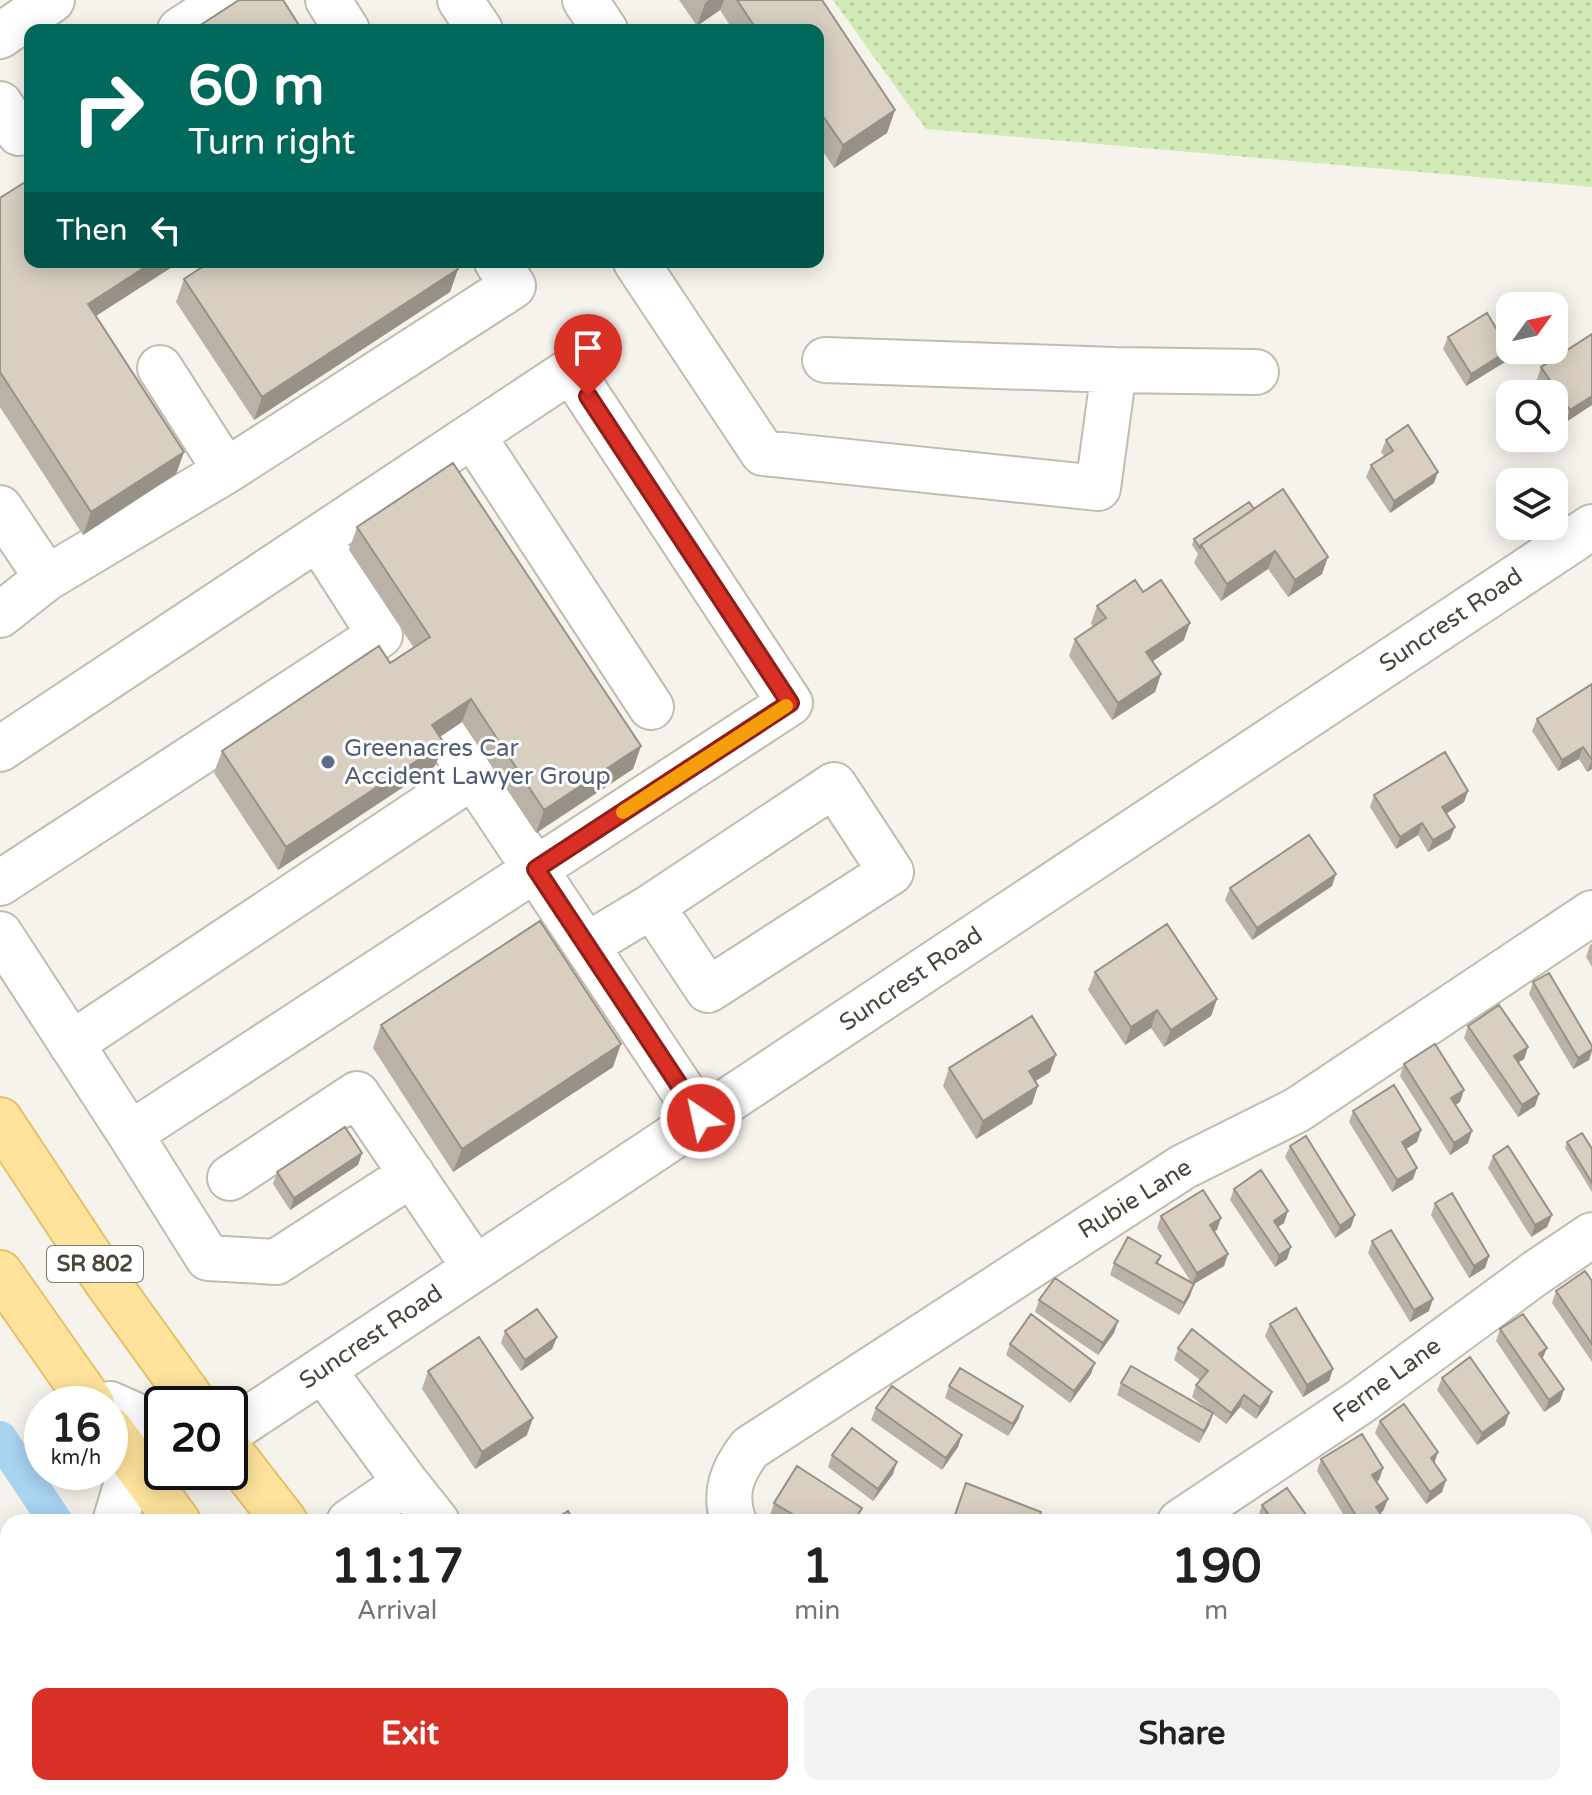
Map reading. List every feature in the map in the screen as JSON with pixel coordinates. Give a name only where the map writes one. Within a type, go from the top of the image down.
[{"type":"main road","name":"SR 802","points":[[0,1120],[107,1282],[182,1386]]},
{"type":"main road","name":"SR 802","points":[[0,1273],[87,1386]]},
{"type":"main road","points":[[128,1454],[172,1514]]},
{"type":"main road","points":[[248,1474],[279,1514]]},
{"type":"street","points":[[0,36],[52,0]]},
{"type":"street","points":[[189,24],[226,0]]},
{"type":"street","points":[[328,0],[343,24]]},
{"type":"street","points":[[460,0],[476,24]]},
{"type":"street","points":[[585,0],[601,24]]},
{"type":"street","points":[[0,615],[47,578],[226,471],[513,286],[501,268]]},
{"type":"street","points":[[640,268],[763,453],[1098,488],[1114,370]]},
{"type":"street","points":[[825,360],[1256,372]]},
{"type":"street","points":[[160,368],[226,471]]},
{"type":"street","points":[[0,749],[571,370],[790,703],[130,1134]]},
{"type":"street","points":[[473,436],[651,707]]},
{"type":"street","points":[[0,508],[47,578]]},
{"type":"street","name":"Suncrest Road","points":[[248,1419],[1592,527]]},
{"type":"street","points":[[318,538],[404,672]]},
{"type":"street","points":[[0,883],[380,635]]},
{"type":"street","points":[[445,734],[701,1118]]},
{"type":"street","points":[[71,1044],[473,776]]},
{"type":"street","points":[[587,945],[652,906],[834,785],[891,872],[708,990],[652,906]]},
{"type":"street","name":"Rubie Lane","points":[[731,1514],[729,1487],[736,1466],[750,1448],[1183,1167],[1297,1110],[1592,913]]},
{"type":"street","points":[[0,934],[208,1258],[276,1262],[412,1174]]},
{"type":"street","points":[[230,1178],[357,1094],[475,1268]]},
{"type":"street","name":"Ferne Lane","points":[[1192,1514],[1360,1402],[1592,1235]]},
{"type":"street","points":[[323,1370],[431,1514]]},
{"type":"street","points":[[361,1514],[406,1483]]},
{"type":"street","points":[[116,1514],[118,1490]]},
{"type":"green space","points":[[833,0],[1592,0],[1592,187],[926,129]]},
{"type":"building","points":[[239,0],[283,0],[298,24],[202,24]]},
{"type":"building","points":[[737,0],[822,0],[895,110],[843,145],[824,118],[824,24],[753,24]]},
{"type":"building","points":[[24,183],[24,268],[144,268],[88,304],[184,452],[91,512],[0,372],[0,198]]},
{"type":"building","points":[[201,268],[458,269],[262,397],[184,279]]},
{"type":"building","points":[[1487,313],[1496,328],[1496,358],[1471,374],[1448,337]]},
{"type":"building","points":[[1592,334],[1592,396],[1570,410],[1568,380],[1550,380],[1541,367],[1546,364],[1568,364],[1568,350]]},
{"type":"building","points":[[1408,425],[1438,472],[1394,501],[1371,465],[1393,451],[1386,440]]},
{"type":"building","points":[[453,463],[641,746],[544,810],[471,699],[432,725],[444,743],[286,847],[222,751],[379,646],[390,663],[430,637],[357,527]]},
{"type":"building","points":[[1283,489],[1328,557],[1295,580],[1275,551],[1227,584],[1201,545]]},
{"type":"building","points":[[1249,502],[1254,509],[1200,548],[1194,539]]},
{"type":"building","points":[[1135,580],[1143,592],[1161,580],[1190,623],[1146,652],[1161,674],[1118,703],[1075,639],[1106,618],[1097,606]]},
{"type":"building","points":[[1592,684],[1592,760],[1583,747],[1562,760],[1537,719]]},
{"type":"building","points":[[1445,752],[1468,791],[1442,807],[1455,827],[1433,840],[1422,823],[1400,837],[1374,795]]},
{"type":"building","points":[[1309,835],[1336,874],[1257,928],[1230,888]]},
{"type":"building","points":[[540,921],[621,1044],[462,1149],[381,1025]]},
{"type":"building","points":[[1167,924],[1217,999],[1171,1030],[1157,1010],[1131,1027],[1095,972]]},
{"type":"building","points":[[1549,973],[1592,1046],[1578,1058],[1533,982]]},
{"type":"building","points":[[1499,1005],[1528,1047],[1514,1056],[1539,1094],[1522,1105],[1468,1026]]},
{"type":"building","points":[[1032,1016],[1056,1055],[1029,1071],[1038,1086],[983,1121],[949,1068]]},
{"type":"building","points":[[1435,1044],[1464,1090],[1451,1098],[1472,1131],[1454,1143],[1404,1064]]},
{"type":"building","points":[[1394,1085],[1421,1130],[1402,1142],[1417,1168],[1397,1180],[1353,1111]]},
{"type":"building","points":[[345,1127],[362,1153],[294,1198],[277,1172]]},
{"type":"building","points":[[1582,1133],[1592,1149],[1592,1183],[1567,1142]]},
{"type":"building","points":[[1306,1136],[1355,1215],[1340,1226],[1290,1146]]},
{"type":"building","points":[[1508,1146],[1552,1215],[1535,1225],[1493,1156]]},
{"type":"building","points":[[1261,1170],[1288,1211],[1274,1221],[1291,1247],[1279,1255],[1234,1189]]},
{"type":"building","points":[[1203,1190],[1221,1218],[1210,1225],[1228,1254],[1197,1273],[1161,1216]]},
{"type":"building","points":[[1452,1193],[1489,1256],[1474,1266],[1435,1203]]},
{"type":"building","points":[[1391,1230],[1433,1299],[1414,1310],[1372,1241]]},
{"type":"building","points":[[1128,1237],[1161,1256],[1156,1263],[1194,1284],[1184,1303],[1114,1263]]},
{"type":"building","points":[[1585,1271],[1592,1281],[1592,1344],[1556,1291]]},
{"type":"building","points":[[1055,1278],[1118,1321],[1103,1343],[1039,1300]]},
{"type":"building","points":[[1296,1308],[1333,1369],[1307,1385],[1270,1324]]},
{"type":"building","points":[[537,1309],[557,1337],[525,1360],[505,1331]]},
{"type":"building","points":[[1031,1314],[1095,1363],[1074,1391],[1010,1344]]},
{"type":"building","points":[[1523,1314],[1547,1348],[1539,1354],[1564,1389],[1549,1400],[1500,1329]]},
{"type":"building","points":[[1192,1329],[1272,1392],[1260,1407],[1244,1395],[1231,1413],[1196,1385],[1208,1371],[1178,1348]]},
{"type":"building","points":[[479,1337],[533,1418],[482,1452],[428,1371]]},
{"type":"building","points":[[1470,1357],[1509,1413],[1482,1433],[1442,1378]]},
{"type":"building","points":[[1131,1366],[1213,1413],[1204,1431],[1121,1383]]},
{"type":"building","points":[[960,1368],[1023,1406],[1013,1424],[949,1386]]},
{"type":"building","points":[[892,1386],[962,1435],[946,1458],[876,1408]]},
{"type":"building","points":[[1404,1404],[1438,1452],[1431,1458],[1446,1480],[1430,1492],[1380,1421]]},
{"type":"building","points":[[852,1428],[897,1462],[878,1489],[832,1455]]},
{"type":"building","points":[[1362,1434],[1383,1468],[1372,1475],[1388,1499],[1376,1507],[1381,1514],[1355,1514],[1321,1459]]},
{"type":"building","points":[[797,1466],[862,1508],[858,1514],[792,1514],[774,1503]]},
{"type":"building","points":[[966,1483],[1041,1512],[1040,1514],[955,1514]]},
{"type":"building","points":[[1287,1488],[1305,1514],[1268,1514],[1262,1505]]},
{"type":"waterway","points":[[0,1438],[51,1514]]},
{"type":"slow traffic","points":[[623,812],[786,706]]},
{"type":"place","name":"Greenacres Car Accident Lawyer Group","points":[[328,762]]},
{"type":"route","points":[[588,396],[790,703],[536,869],[701,1118]]}]
